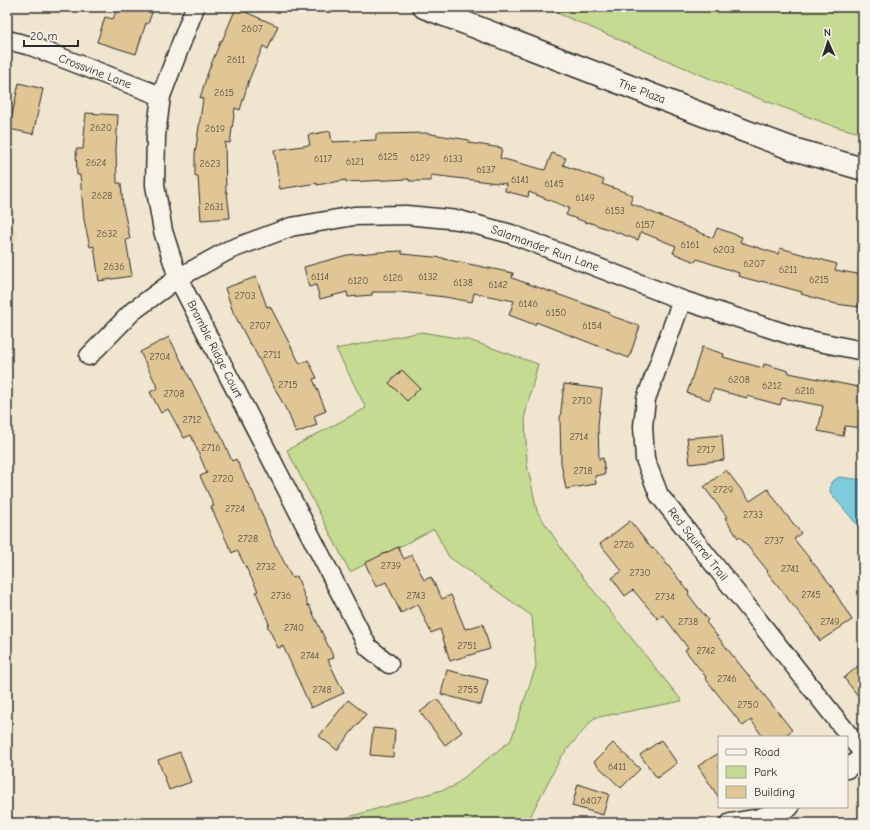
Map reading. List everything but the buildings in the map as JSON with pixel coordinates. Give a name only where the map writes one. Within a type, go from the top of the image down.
[{"type":"street","name":"Bramble Ridge Court","points":[[195,7],[161,96],[156,136],[155,186],[163,231],[178,278],[368,647],[389,664]]},
{"type":"street","name":"The Plaza","points":[[424,7],[794,149],[863,169]]},
{"type":"street","name":"Crossvine Lane","points":[[7,40],[31,46],[161,96]]},
{"type":"street","name":"Salamander Run Lane","points":[[89,356],[133,311],[178,278],[229,250],[291,227],[354,216],[406,216],[459,220],[511,234],[682,300],[800,338],[863,351]]},
{"type":"street","name":"Red Squirrel Trail","points":[[682,300],[646,399],[643,426],[645,459],[659,495],[863,753]]},
{"type":"street","points":[[848,768],[863,756]]},
{"type":"street","points":[[730,823],[760,818],[787,808]]},
{"type":"shaded area","points":[[7,210],[19,237],[7,252]]},
{"type":"green space","points":[[543,7],[863,7],[863,134],[830,125],[734,89]]},
{"type":"green space","points":[[421,332],[469,340],[538,364],[525,415],[527,464],[537,511],[569,560],[682,701],[594,718],[561,757],[531,815],[532,823],[328,823],[452,787],[511,740],[536,666],[532,616],[449,557],[434,529],[350,572],[287,450],[366,408],[336,349]]},
{"type":"water","points":[[839,477],[863,480],[863,532],[830,492],[831,482]]}]
